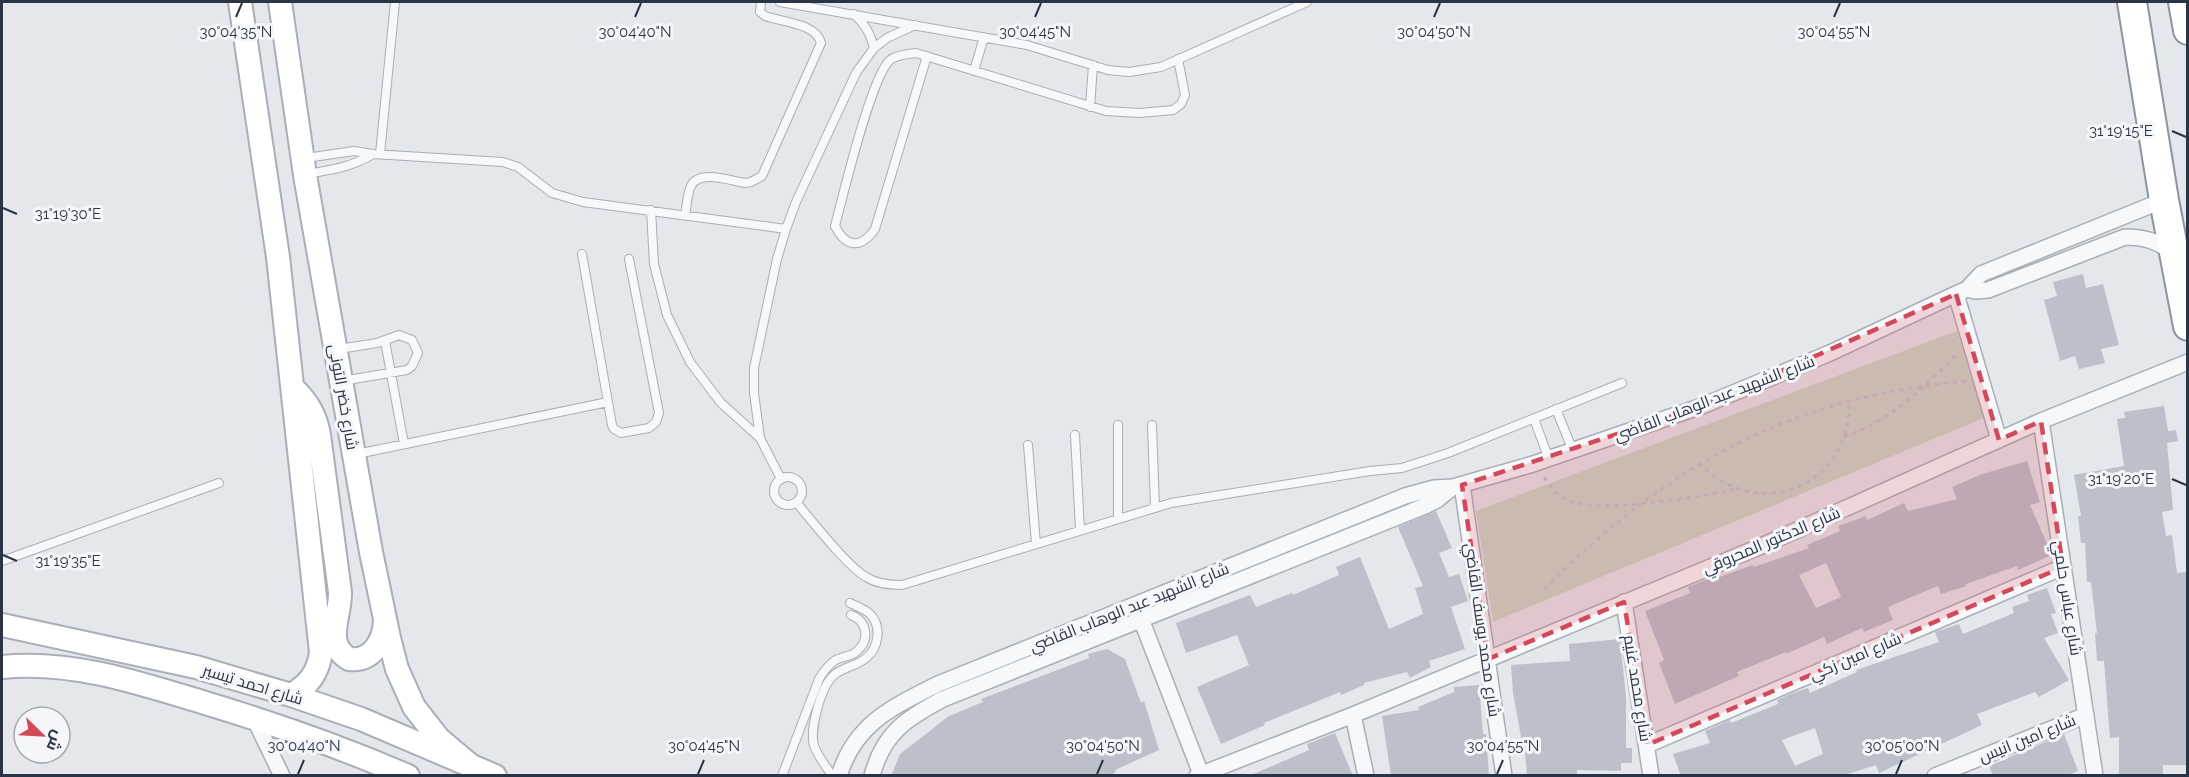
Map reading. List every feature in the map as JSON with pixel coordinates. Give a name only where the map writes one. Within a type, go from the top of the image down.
[{"type":"highway","points":[[2133,2],[2164,200],[2187,326]]},
{"type":"highway","points":[[2183,2],[2187,30]]},
{"type":"main road","points":[[240,2],[278,257],[330,652]]},
{"type":"main road","name":"شارع خضر التونى","points":[[280,2],[304,166],[341,381],[385,620],[397,669],[414,707],[439,739],[470,765]]},
{"type":"main road","points":[[330,652],[349,659],[363,658],[371,653],[382,639],[385,620]]},
{"type":"main road","name":"شارع احمد تيسير","points":[[2,625],[196,667],[291,695],[362,718],[495,776]]},
{"type":"main road","points":[[291,695],[309,683],[319,664],[330,652]]},
{"type":"main road","name":"شارع احمد تيسير","points":[[2,667],[50,666],[81,669],[157,688],[254,718],[407,775]]},
{"type":"street","name":"شارع الشهيد عبد الوهاب القاضي","points":[[838,776],[843,761],[866,728],[880,714],[939,684],[1398,499],[1434,488],[1458,486],[1550,459],[1702,406],[1830,353],[1961,291],[1981,274],[2164,200]]},
{"type":"street","name":"شارع الشهيد عبد الوهاب القاضي","points":[[1961,291],[1988,290],[2125,237],[2146,238],[2173,253]]},
{"type":"street","points":[[1961,291],[1970,341],[1999,440]]},
{"type":"street","name":"شارع الدكتور المحروقي","points":[[1199,775],[1353,715],[1759,547],[2041,421],[2187,362]]},
{"type":"street","name":"شارع عباس حلمي","points":[[2041,421],[2095,776]]},
{"type":"street","name":"شارع الشهيد عبد الوهاب القاضي","points":[[872,776],[886,741],[896,728],[915,714],[943,699],[1425,506],[1458,486]]},
{"type":"street","name":"شارع محمد يوسف القاضي","points":[[1458,486],[1488,659],[1504,776]]},
{"type":"street","name":"شارع امين زكي","points":[[1647,745],[2063,567]]},
{"type":"street","name":"شارع محمد غنيم","points":[[1624,602],[1651,776]]},
{"type":"street","points":[[1141,619],[1199,775]]},
{"type":"street","points":[[1353,715],[1366,776]]},
{"type":"street","name":"شارع امين انيس","points":[[1935,776],[2086,715]]},
{"type":"street","points":[[254,718],[282,776]]},
{"type":"lane","points":[[376,154],[395,2]]},
{"type":"lane","points":[[685,215],[691,185],[697,179],[704,176],[745,183],[762,176],[821,43],[819,36],[812,29],[765,16],[760,12],[761,2]]},
{"type":"lane","points":[[780,2],[1027,45],[1108,70],[1129,72],[1161,67],[1307,2]]},
{"type":"lane","points":[[854,14],[867,29],[874,48]]},
{"type":"lane","points":[[781,479],[760,438],[754,393],[754,368],[777,259],[800,194],[856,73],[874,48],[916,25]]},
{"type":"lane","points":[[974,71],[984,37]]},
{"type":"lane","points":[[927,56],[875,229],[867,240],[854,244],[841,238],[835,226],[876,82],[890,60],[903,54],[916,53],[927,56],[1090,107],[1106,111],[1140,113],[1173,110],[1181,104],[1185,94],[1178,59]]},
{"type":"lane","points":[[1090,107],[1093,65]]},
{"type":"lane","points":[[304,166],[354,151],[503,162],[518,167],[552,194],[583,202],[786,229]]},
{"type":"lane","points":[[304,166],[343,168],[376,154]]},
{"type":"lane","points":[[651,210],[654,264],[667,315],[690,362],[721,404],[760,438]]},
{"type":"lane","points":[[582,254],[612,425],[621,433],[649,428],[656,422],[659,413],[629,260]]},
{"type":"lane","points":[[336,350],[369,345],[399,335],[412,340],[418,353],[412,366],[407,370],[341,381]]},
{"type":"lane","points":[[385,340],[404,444]]},
{"type":"lane","points":[[796,502],[850,564],[864,576],[877,583],[902,585],[1171,503],[1402,468],[1448,453],[1622,382]]},
{"type":"lane","points":[[354,454],[608,402]]},
{"type":"lane","points":[[1556,409],[1573,451]]},
{"type":"lane","points":[[1534,419],[1550,459]]},
{"type":"lane","points":[[1118,424],[1118,519]]},
{"type":"lane","points":[[1152,425],[1155,508]]},
{"type":"lane","points":[[1075,435],[1080,530]]},
{"type":"lane","points":[[1028,446],[1036,544]]},
{"type":"lane","points":[[791,477],[800,483],[802,493],[796,502],[787,505],[778,501],[774,491],[781,479],[791,477]]},
{"type":"lane","points":[[2,561],[219,483]]},
{"type":"lane","points":[[832,776],[814,748],[812,736],[825,686],[839,671],[866,660],[875,649],[878,636],[875,620],[868,612],[850,603]]},
{"type":"lane","points":[[782,776],[819,679],[828,665],[837,659],[855,653],[862,646],[866,628],[862,621],[851,615]]},
{"type":"path","points":[[1844,437],[1872,426],[1892,414],[1926,385],[1970,341]]},
{"type":"path","points":[[1544,589],[1640,502],[1723,450],[1772,427],[1849,400],[1926,385],[1982,380]]},
{"type":"path","points":[[1699,464],[1717,479],[1736,489],[1761,494],[1785,492],[1796,488],[1817,476],[1833,458],[1844,437],[1849,400]]},
{"type":"path","points":[[1533,464],[1558,495],[1574,503],[1595,506],[1690,498],[1736,489]]},
{"type":"highlighted area","points":[[1956,294],[1999,440],[2041,421],[2063,567],[1647,745],[1624,602],[1488,659],[1462,485],[1702,406]]},
{"type":"green space","points":[[1957,331],[1984,418],[1493,622],[1476,511]]},
{"type":"building","points":[[2083,274],[2086,288],[2103,284],[2119,345],[2101,349],[2105,363],[2079,369],[2075,356],[2060,361],[2044,300],[2057,296],[2053,282]]},
{"type":"building","points":[[2164,406],[2168,431],[2176,430],[2178,441],[2167,443],[2173,510],[2162,512],[2166,536],[2172,535],[2177,573],[2186,572],[2187,765],[2163,765],[2163,776],[2119,776],[2119,737],[2110,738],[2104,661],[2097,661],[2095,633],[2097,633],[2091,582],[2087,582],[2085,543],[2081,543],[2078,516],[2081,516],[2074,475],[2124,466],[2117,419],[2125,418],[2124,412]]},
{"type":"building","points":[[2027,461],[2040,502],[2030,505],[2052,555],[2018,570],[2017,566],[1941,594],[1938,586],[1888,607],[1893,620],[1864,632],[1862,628],[1827,644],[1824,637],[1737,672],[1739,676],[1675,704],[1659,663],[1664,660],[1645,611],[1690,593],[1688,587],[1713,577],[1714,579],[1753,565],[1754,567],[1809,548],[1807,545],[1840,531],[1838,526],[1866,516],[1867,520],[1904,503],[1908,511],[1957,499],[1952,487],[1982,474]],"holes":[[[1826,563],[1841,597],[1816,608],[1799,575]]]},
{"type":"building","points":[[1436,511],[1452,548],[1439,553],[1449,577],[1459,574],[1468,601],[1451,607],[1465,649],[1429,661],[1431,667],[1410,678],[1407,672],[1364,683],[1341,695],[1340,692],[1264,723],[1265,725],[1221,744],[1197,687],[1249,665],[1237,635],[1186,653],[1176,623],[1250,595],[1256,607],[1292,593],[1293,595],[1339,575],[1336,567],[1360,557],[1389,629],[1423,614],[1415,588],[1423,586],[1398,527]]},
{"type":"building","points":[[2047,588],[2056,613],[2051,614],[2058,633],[2044,638],[2069,680],[2039,697],[2035,692],[1977,714],[1982,725],[1879,773],[1876,765],[1841,776],[1681,776],[1673,754],[1710,743],[1705,731],[1778,704],[1777,700],[1793,693],[1808,688],[1810,693],[1857,672],[1856,670],[1939,642],[1935,632],[1959,624],[1963,634],[2014,613],[2012,607],[2029,601],[2027,595]],"holes":[[[1815,728],[1823,754],[1795,766],[1782,740]]]},
{"type":"building","points":[[1620,639],[1626,697],[1626,748],[1632,748],[1632,763],[1621,763],[1621,771],[1577,770],[1577,776],[1527,776],[1524,741],[1522,742],[1513,693],[1511,665],[1570,661],[1569,644]]},
{"type":"building","points":[[1107,649],[1125,659],[1141,703],[1144,701],[1159,750],[1115,770],[1116,772],[1108,776],[891,776],[900,754],[949,716],[983,702],[981,699],[1089,658],[1088,654]]},
{"type":"building","points":[[1479,685],[1489,776],[1391,776],[1382,716],[1419,710],[1418,707],[1454,692],[1454,687]]},
{"type":"building","points":[[1335,733],[1353,776],[1249,776],[1309,750],[1307,744]]},
{"type":"building","points":[[2064,734],[2078,771],[2065,776],[1993,776],[1989,766]]}]
